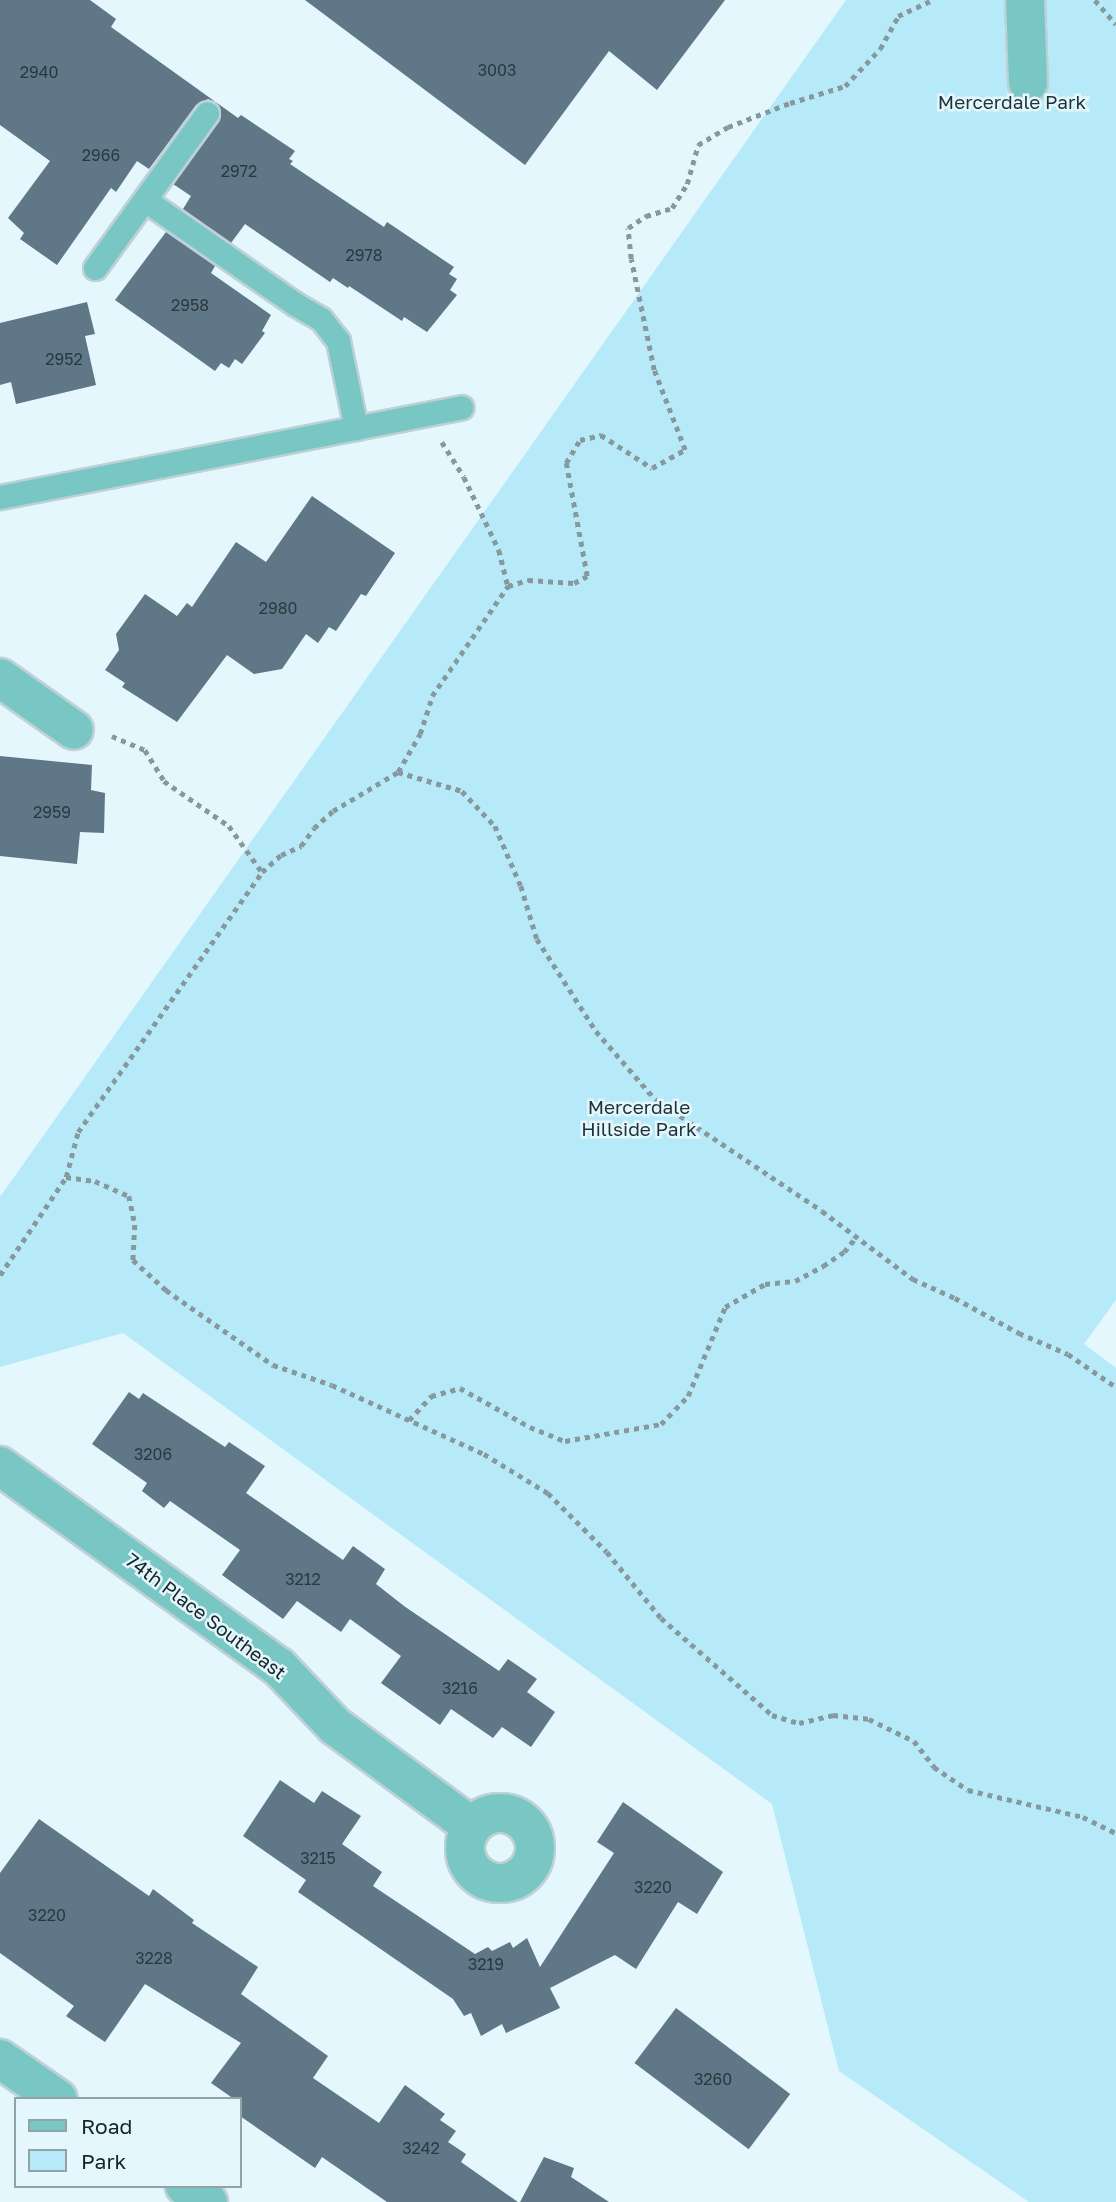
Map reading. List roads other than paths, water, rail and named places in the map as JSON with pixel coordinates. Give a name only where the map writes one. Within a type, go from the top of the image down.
[{"type":"street","points":[[1025,0],[1028,83]]},
{"type":"street","points":[[0,678],[74,730]]},
{"type":"street","name":"74th Place Southeast","points":[[0,1466],[279,1667],[335,1726],[471,1826]]},
{"type":"street","points":[[0,2059],[55,2097]]},
{"type":"street","points":[[188,2188],[208,2202]]},
{"type":"lane","points":[[95,268],[207,113]]},
{"type":"lane","points":[[145,200],[295,304],[321,319],[338,341],[356,428]]},
{"type":"lane","points":[[0,497],[461,407]]},
{"type":"park label","name":"Mercerdale Park","points":[[1012,102]]},
{"type":"park label","name":"Mercerdale Hillside Park","points":[[639,1118]]}]
